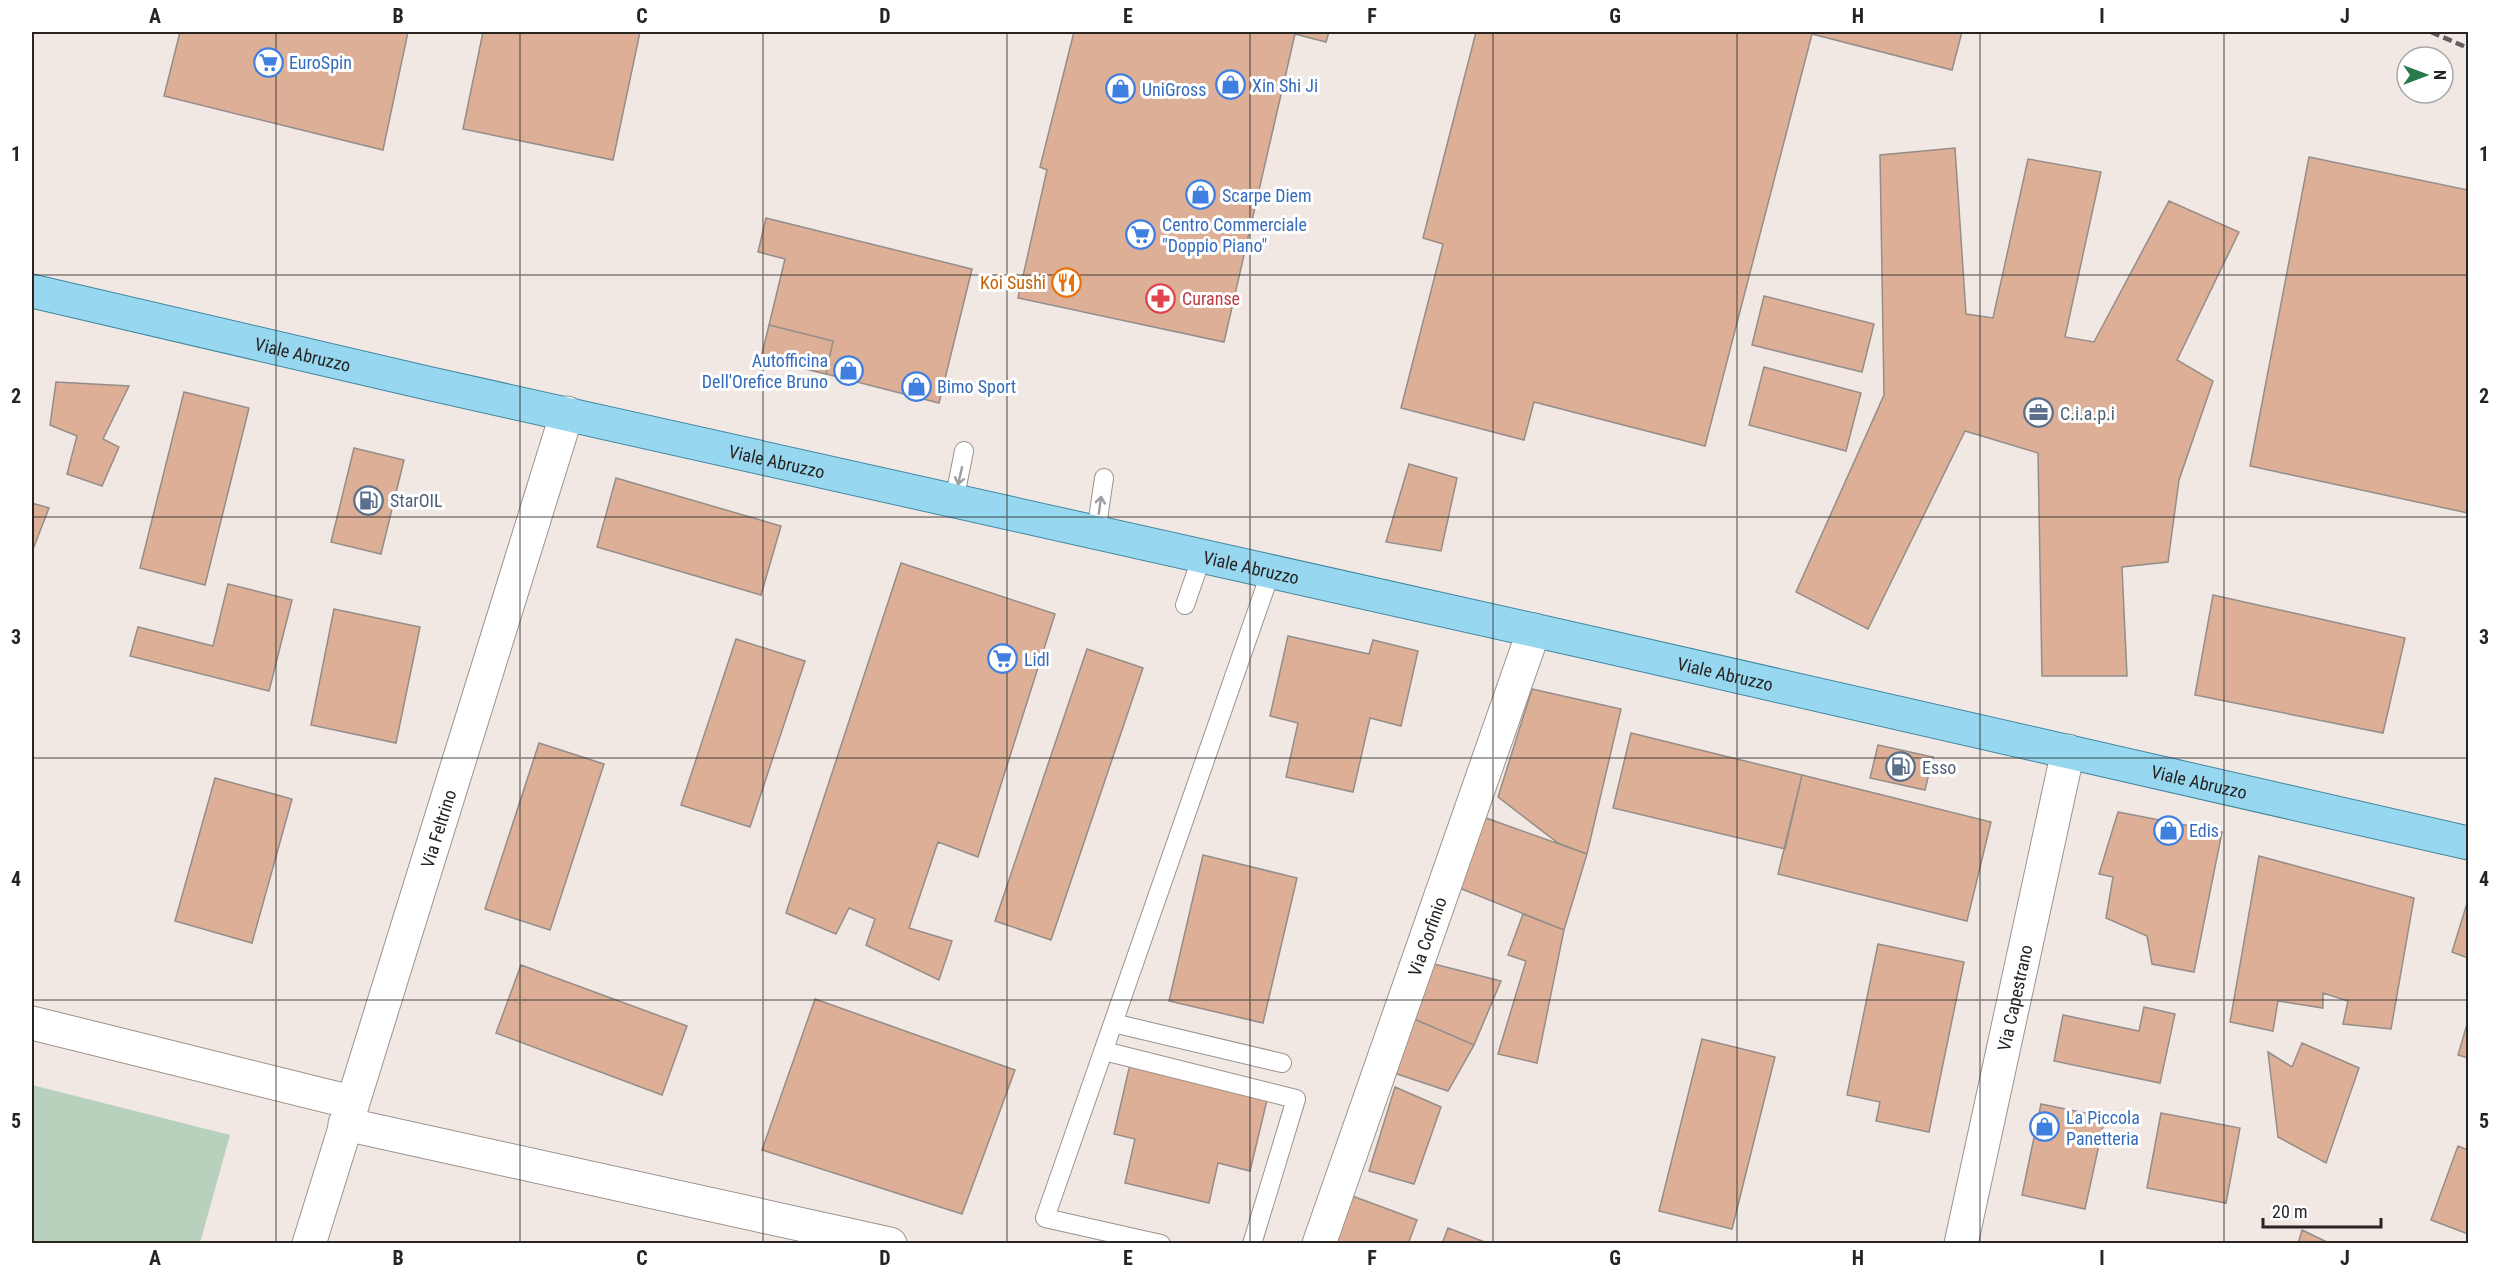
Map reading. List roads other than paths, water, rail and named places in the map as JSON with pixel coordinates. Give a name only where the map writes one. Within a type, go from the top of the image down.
[{"type":"main road","name":"Viale Abruzzo","points":[[32,291],[2469,843]]},
{"type":"street","name":"Via Feltrino","points":[[309,1244],[567,413]]},
{"type":"street","name":"Via Corfinio","points":[[1319,1244],[1534,630]]},
{"type":"street","name":"Via Capestrano","points":[[1960,1244],[2068,751]]},
{"type":"street","points":[[32,1023],[348,1113],[890,1244]]},
{"type":"lane","points":[[954,501],[964,451]]},
{"type":"lane","points":[[1096,532],[1104,478]]},
{"type":"lane","points":[[1185,605],[1202,556]]},
{"type":"lane","points":[[1161,1244],[1045,1218],[1271,571]]},
{"type":"lane","points":[[1113,1023],[1282,1063]]},
{"type":"lane","points":[[1104,1051],[1296,1099],[1252,1244]]},
{"type":"railway","points":[[2431,32],[2468,48]]},
{"type":"place","name":"EuroSpin","points":[[268,62]]},
{"type":"place","name":"Xin Shi Ji","points":[[1231,85]]},
{"type":"place","name":"UniGross","points":[[1121,89]]},
{"type":"place","name":"Scarpe Diem","points":[[1201,195]]},
{"type":"place","name":"Centro Commerciale \"Doppio Piano\"","points":[[1141,234]]},
{"type":"place","name":"Koi Sushi","points":[[1067,282]]},
{"type":"place","name":"Curanse","points":[[1161,298]]},
{"type":"place","name":"Autofficina Dell'Orefice Bruno","points":[[849,370]]},
{"type":"place","name":"Bimo Sport","points":[[916,386]]},
{"type":"place","name":"C.i.a.p.i","points":[[2039,413]]},
{"type":"place","name":"StarOIL","points":[[369,500]]},
{"type":"place","name":"Lidl","points":[[1003,659]]},
{"type":"place","name":"Esso","points":[[1901,767]]},
{"type":"place","name":"Edis","points":[[2168,830]]},
{"type":"place","name":"La Piccola Panetteria","points":[[2045,1127]]}]
